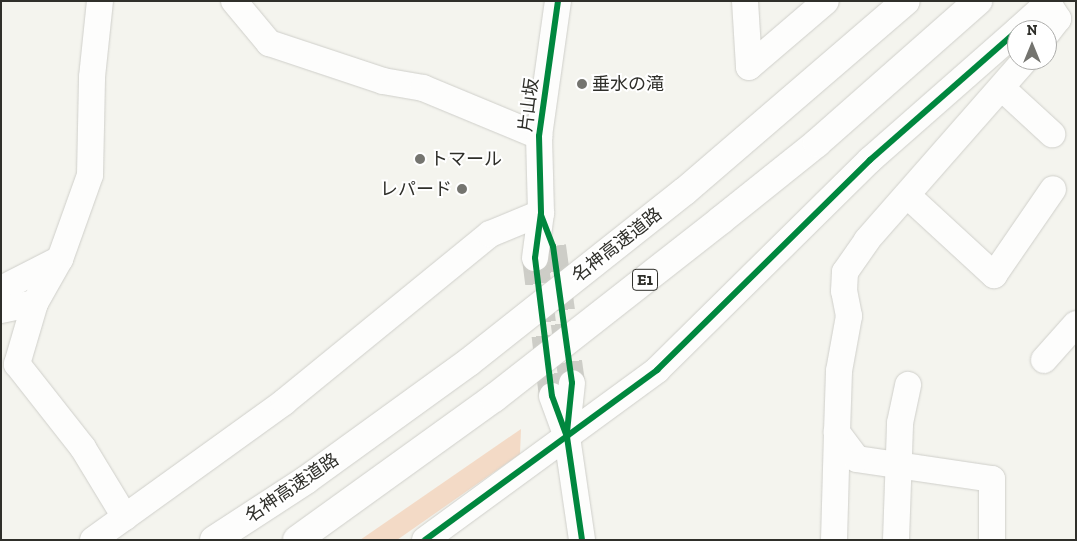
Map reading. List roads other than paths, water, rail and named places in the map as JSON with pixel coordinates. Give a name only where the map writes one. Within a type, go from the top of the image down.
[{"type":"highway","name":"名神高速道路","points":[[214,540],[306,480],[476,356],[685,191],[906,1]]},
{"type":"highway","name":"E1","points":[[297,540],[494,398],[721,220],[817,143],[978,1]]},
{"type":"street","points":[[234,1],[269,43],[383,81],[423,88],[539,136]]},
{"type":"street","name":"片山坂","points":[[544,252],[540,213],[539,136],[558,1]]},
{"type":"street","points":[[745,1],[749,66],[826,1]]},
{"type":"street","points":[[93,2],[90,175],[60,259],[35,303],[17,364],[82,448],[125,517]]},
{"type":"street","points":[[429,539],[657,370],[870,160],[1007,39]]},
{"type":"street","points":[[834,540],[840,371],[849,316],[844,291],[846,272],[867,240],[1003,89],[1017,70]]},
{"type":"street","points":[[1003,89],[1052,134]]},
{"type":"street","points":[[908,196],[994,275],[1053,189]]},
{"type":"street","points":[[93,540],[284,402],[490,234],[540,213]]},
{"type":"street","points":[[1,289],[60,259]]},
{"type":"street","points":[[1,310],[35,303]]},
{"type":"street","points":[[1044,360],[1076,324]]},
{"type":"street","points":[[896,540],[897,465],[900,423],[908,385]]},
{"type":"street","points":[[562,389],[566,437],[582,540]]},
{"type":"street","points":[[837,432],[858,459],[992,479],[992,540]]},
{"type":"tunnel","points":[[553,246],[572,383]]},
{"type":"tunnel","points":[[535,258],[552,396]]},
{"type":"place","name":"垂水の滝","points":[[582,84]]},
{"type":"place","name":"トマール","points":[[420,159]]},
{"type":"place","name":"レパード","points":[[462,189]]}]
